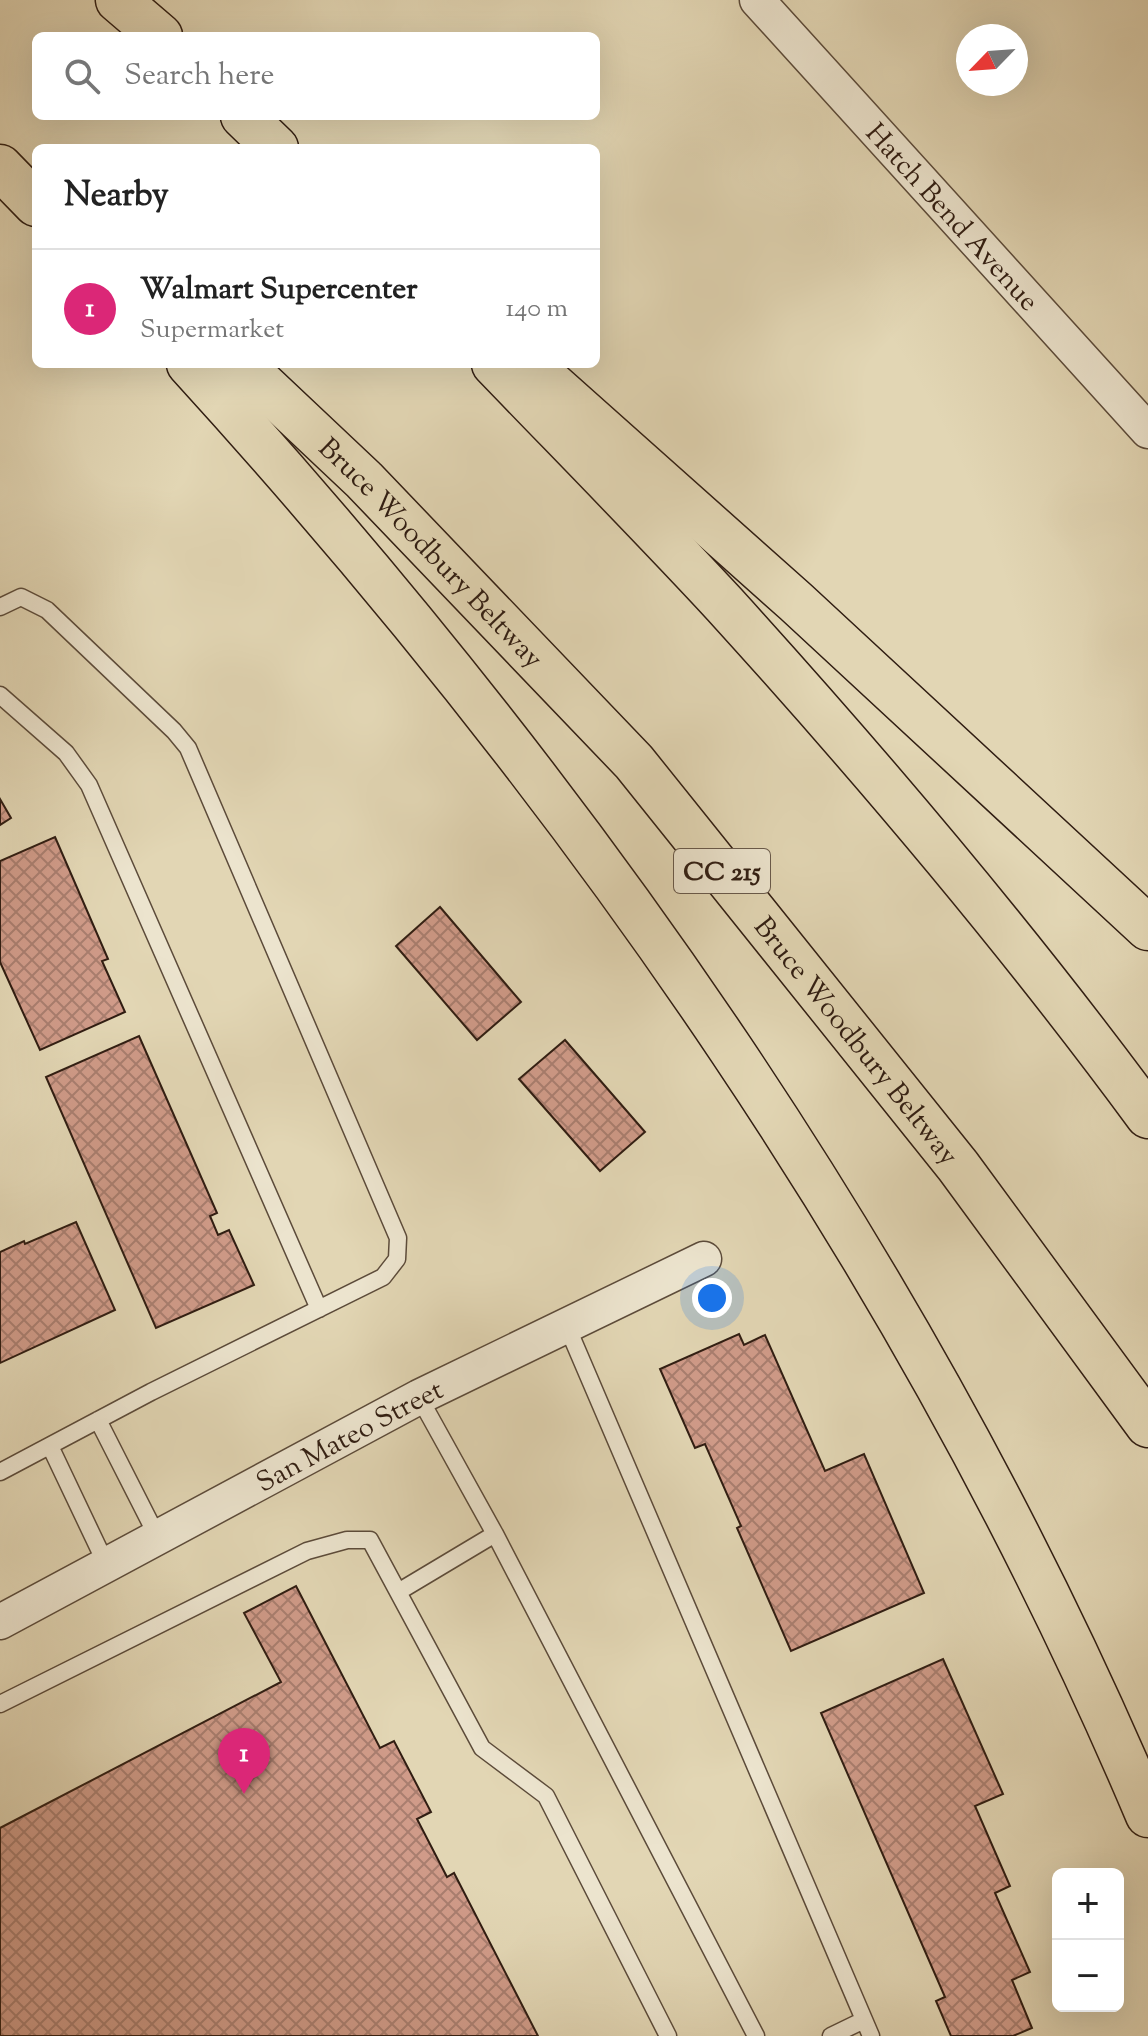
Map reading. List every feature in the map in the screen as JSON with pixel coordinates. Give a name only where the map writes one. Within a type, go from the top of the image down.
[{"type":"highway","points":[[118,0],[155,32]]},
{"type":"highway","points":[[247,120],[272,144]]},
{"type":"highway","points":[[0,141],[32,170]]},
{"type":"highway","points":[[0,167],[32,200]]},
{"type":"highway","points":[[193,368],[288,472],[480,705],[609,872],[765,1100],[857,1248],[991,1487],[1090,1686],[1148,1815]]},
{"type":"highway","name":"Bruce Woodbury Beltway","points":[[245,368],[364,480],[634,762],[958,1166],[1148,1425]]},
{"type":"highway","points":[[498,368],[723,604],[881,783],[1064,1002],[1148,1116]]},
{"type":"highway","points":[[533,368],[796,602],[1148,928]]},
{"type":"street","name":"Hatch Bend Avenue","points":[[757,0],[1148,431]]},
{"type":"street","name":"San Mateo Street","points":[[0,1622],[419,1397],[704,1259]]},
{"type":"lane","points":[[0,607],[21,597],[47,610],[188,748],[398,1238],[397,1259],[383,1277],[0,1472]]},
{"type":"lane","points":[[0,695],[66,753],[89,785],[319,1309]]},
{"type":"lane","points":[[566,1324],[868,2028],[831,2036]]},
{"type":"lane","points":[[419,1397],[495,1534],[756,2036]]},
{"type":"lane","points":[[98,1420],[158,1538]]},
{"type":"lane","points":[[50,1446],[107,1566]]},
{"type":"lane","points":[[398,1592],[495,1534]]},
{"type":"lane","points":[[0,1704],[307,1551],[347,1540],[370,1540],[482,1748],[546,1796],[668,2036]]},
{"type":"building","points":[[0,799],[11,818],[0,825]]},
{"type":"building","points":[[55,837],[108,959],[102,961],[125,1012],[40,1050],[0,962],[0,861]]},
{"type":"building","points":[[440,907],[521,1002],[477,1040],[396,946]]},
{"type":"building","points":[[139,1036],[217,1213],[210,1216],[218,1235],[229,1230],[254,1285],[156,1328],[46,1077]]},
{"type":"building","points":[[565,1040],[645,1132],[600,1171],[519,1079]]},
{"type":"building","points":[[76,1222],[115,1310],[0,1363],[0,1252]]},
{"type":"building","points":[[739,1334],[744,1345],[765,1335],[825,1471],[864,1454],[924,1593],[791,1651],[737,1528],[741,1526],[705,1444],[695,1448],[660,1369]]},
{"type":"building","points":[[296,1586],[380,1748],[394,1741],[431,1812],[417,1819],[447,1877],[454,1873],[538,2036],[0,2036],[0,1828],[281,1682],[244,1613]]},
{"type":"building","points":[[943,1659],[1003,1794],[975,1806],[1010,1886],[995,1893],[1030,1972],[1012,1980],[1032,2028],[1013,2036],[951,2036],[936,2001],[945,1997],[821,1713]]},
{"type":"place","name":"Walmart Supercenter","points":[[244,1794]]}]
